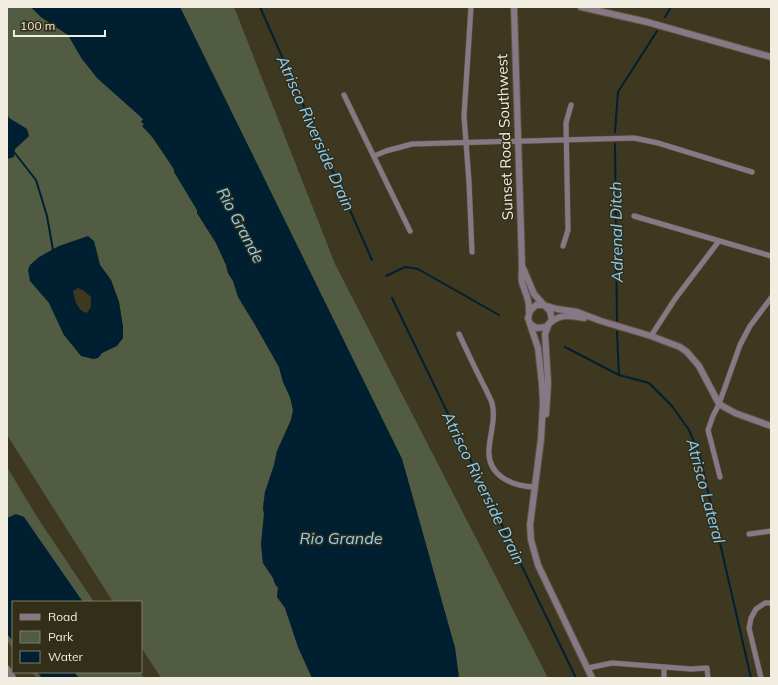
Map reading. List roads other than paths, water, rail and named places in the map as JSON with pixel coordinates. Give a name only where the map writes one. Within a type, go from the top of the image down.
[{"type":"street","points":[[471,7],[464,116],[470,182],[472,252]]},
{"type":"street","name":"Sunset Road Southwest","points":[[514,7],[522,266],[521,276],[529,300],[529,312]]},
{"type":"street","points":[[581,7],[647,22],[771,57]]},
{"type":"street","points":[[344,95],[410,231]]},
{"type":"street","points":[[563,246],[568,230],[566,118],[571,106]]},
{"type":"street","points":[[374,156],[412,144],[634,138],[752,172]]},
{"type":"street","points":[[634,216],[771,256]]},
{"type":"street","points":[[651,336],[675,299],[719,241]]},
{"type":"street","name":"Sunset Road Southwest","points":[[522,266],[531,287],[545,306]]},
{"type":"street","points":[[720,477],[708,430],[713,416],[720,404],[740,345],[750,326],[771,298]]},
{"type":"street","points":[[541,439],[542,384],[538,348],[528,318],[529,312],[536,305],[545,306],[556,310],[573,311],[671,342],[687,352],[699,366],[720,404],[735,412],[771,426]]},
{"type":"street","points":[[545,306],[552,314],[545,334],[548,370],[548,399],[534,486],[530,525],[531,540],[538,565],[592,678]]},
{"type":"street","points":[[530,324],[539,329],[549,325],[560,316],[567,315],[601,321]]},
{"type":"street","points":[[459,334],[492,404],[493,418],[489,448],[492,465],[496,473],[513,484],[534,486]]},
{"type":"street","points":[[749,534],[771,530]]},
{"type":"street","points":[[761,678],[749,628],[751,618],[756,609],[765,603],[771,603]]},
{"type":"street","points":[[588,668],[612,663],[691,669],[707,668],[708,678]]},
{"type":"street","points":[[664,667],[664,678]]},
{"type":"street","points":[[7,669],[14,678]]},
{"type":"water","name":"Rio Grande","points":[[31,7],[180,7],[402,459],[455,648],[459,678],[312,678],[298,647],[285,608],[277,597],[278,588],[263,563],[261,544],[265,492],[277,451],[291,420],[293,410],[279,367],[238,297],[233,281],[228,273],[216,243],[197,213],[197,210],[174,172],[174,169],[151,135],[142,126],[144,124],[141,122],[143,119],[97,78],[82,59],[68,35],[41,17]]},
{"type":"water","points":[[7,113],[9,118],[27,129],[29,136],[15,149],[14,157],[7,159]]},
{"type":"water","points":[[88,236],[94,241],[100,265],[111,280],[119,302],[123,327],[123,338],[117,346],[102,353],[98,358],[93,359],[81,356],[64,335],[49,303],[30,281],[28,270],[30,265],[39,257],[59,246]],"holes":[[[78,288],[83,290],[91,297],[90,308],[86,313],[78,307],[73,291]]]},
{"type":"water","points":[[16,514],[24,517],[82,601],[12,601],[12,640],[7,634],[7,518]]},
{"type":"water","points":[[38,673],[75,673],[79,678],[42,678]]},
{"type":"waterway","name":"Atrisco Riverside Drain","points":[[260,7],[372,260]]},
{"type":"waterway","name":"Adrenal Ditch","points":[[665,17],[671,7]]},
{"type":"waterway","name":"Adrenal Ditch","points":[[615,132],[618,92],[657,31]]},
{"type":"waterway","name":"Adrenal Ditch","points":[[615,144],[617,321]]},
{"type":"waterway","points":[[14,152],[36,180],[47,216],[53,250]]},
{"type":"waterway","points":[[386,276],[405,267],[418,269],[499,315]]},
{"type":"waterway","name":"Atrisco Riverside Drain","points":[[392,298],[576,678]]},
{"type":"waterway","name":"Adrenal Ditch","points":[[617,332],[619,375]]},
{"type":"waterway","name":"Atrisco Lateral","points":[[565,347],[619,375],[649,383],[672,406],[689,430],[700,456],[751,678]]}]
